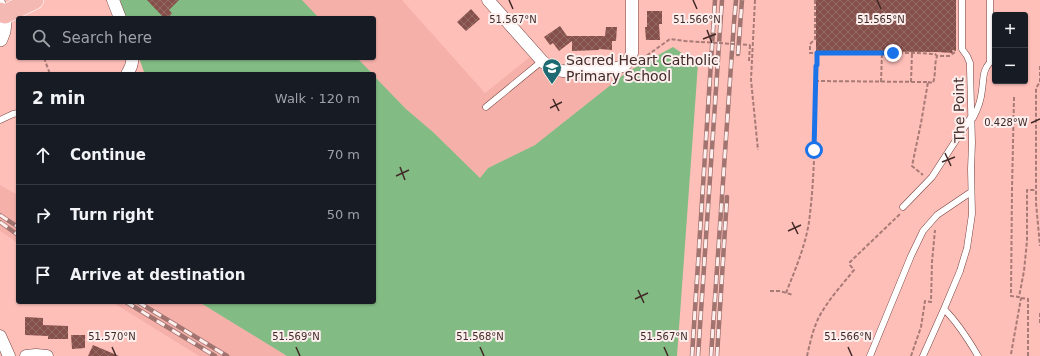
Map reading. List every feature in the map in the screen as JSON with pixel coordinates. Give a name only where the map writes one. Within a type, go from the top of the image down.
[{"type":"main road","points":[[2,9],[34,0]]},
{"type":"street","points":[[113,0],[119,16]]},
{"type":"street","points":[[488,0],[542,60],[552,68],[563,71],[605,70],[622,66],[630,60],[632,53],[632,0]]},
{"type":"street","points":[[0,40],[3,31],[2,9]]},
{"type":"street","points":[[128,72],[132,60]]},
{"type":"street","points":[[0,336],[9,356]]},
{"type":"street","points":[[26,356],[47,356]]},
{"type":"lane","name":"The Point","points":[[923,356],[960,271],[967,248],[972,214],[970,62],[962,49],[962,0]]},
{"type":"lane","points":[[904,207],[928,180],[978,109],[982,92],[984,69],[990,62],[990,0]]},
{"type":"lane","points":[[486,107],[542,60]]},
{"type":"lane","points":[[0,120],[16,113]]},
{"type":"lane","points":[[870,356],[911,256],[923,231],[937,215],[971,192]]},
{"type":"lane","points":[[944,309],[956,321],[978,356]]},
{"type":"path","points":[[755,0],[751,80],[758,150]]},
{"type":"path","points":[[815,0],[814,39],[810,44],[810,53],[912,53],[949,56],[957,51],[964,51]]},
{"type":"path","points":[[630,60],[638,61],[670,39],[750,45],[749,61],[751,61]]},
{"type":"path","points":[[786,293],[804,242],[809,222],[814,178],[815,81],[817,53]]},
{"type":"path","points":[[881,82],[882,53]]},
{"type":"path","points":[[911,82],[912,53]]},
{"type":"path","points":[[815,81],[933,82],[937,56]]},
{"type":"path","points":[[45,60],[49,72]]},
{"type":"path","points":[[1040,66],[1040,82],[1036,88],[1036,190],[1040,246]]},
{"type":"path","points":[[928,82],[912,166],[928,180]]},
{"type":"path","points":[[1014,98],[1011,296],[1028,299],[1028,356]]},
{"type":"path","points":[[1011,354],[1026,256],[1027,190],[1036,190]]},
{"type":"path","points":[[808,356],[811,338],[818,318],[830,299],[854,270],[850,265],[850,262],[904,211],[904,207]]},
{"type":"path","points":[[911,356],[920,326],[925,301],[932,302],[932,262],[935,230],[927,226]]},
{"type":"path","points":[[770,291],[793,295]]},
{"type":"path","points":[[1040,313],[1040,324]]},
{"type":"shaded area","name":"Sacred Heart Catholic Primary School","points":[[302,0],[402,0],[485,93],[530,57],[545,72],[558,77],[627,72],[535,145],[488,168],[480,178],[433,132],[406,109],[376,78],[376,72],[371,72],[359,60],[376,60],[376,16],[317,16]]},
{"type":"shaded area","points":[[0,185],[16,194],[16,242],[0,231]]},
{"type":"shaded area","points":[[115,304],[202,304],[287,356],[199,356]]},
{"type":"green space","points":[[120,0],[302,0],[317,16],[125,16]]},
{"type":"green space","points":[[673,47],[698,64],[677,356],[287,356],[202,304],[376,304],[376,78],[406,109],[433,132],[480,178],[488,168],[535,145],[627,72]]},
{"type":"green space","points":[[140,60],[359,60],[371,72],[144,72]]},
{"type":"building","points":[[147,0],[179,0],[169,10],[172,13],[170,16],[162,16]]},
{"type":"building","points":[[816,0],[956,0],[956,51],[952,50],[953,53],[816,51]]},
{"type":"building","points":[[471,9],[480,19],[466,31],[457,22]]},
{"type":"building","points":[[647,11],[662,11],[662,24],[659,24],[660,40],[646,40],[645,27],[647,27]]},
{"type":"building","points":[[560,26],[567,36],[605,36],[606,27],[617,27],[616,41],[612,41],[612,50],[599,49],[572,51],[572,41],[559,51],[553,43],[550,45],[544,37]]},
{"type":"building","points":[[25,317],[43,318],[43,325],[68,326],[68,339],[48,339],[48,336],[25,335]]},
{"type":"building","points":[[71,335],[85,335],[85,348],[72,349]]},
{"type":"building","points":[[93,345],[119,356],[88,356]]},
{"type":"railway","points":[[692,356],[715,0]]},
{"type":"railway","points":[[698,356],[722,0]]},
{"type":"railway","points":[[711,356],[736,0]]},
{"type":"railway","points":[[738,54],[742,0]]},
{"type":"railway","points":[[717,356],[727,197]]},
{"type":"railway","points":[[0,215],[16,226]]},
{"type":"railway","points":[[0,222],[16,234]]},
{"type":"railway","points":[[129,304],[215,356]]},
{"type":"railway","points":[[141,304],[227,356]]},
{"type":"place","name":"Sacred Heart Catholic Primary School","points":[[552,85]]},
{"type":"route","points":[[814,150],[817,53],[893,53]]}]
